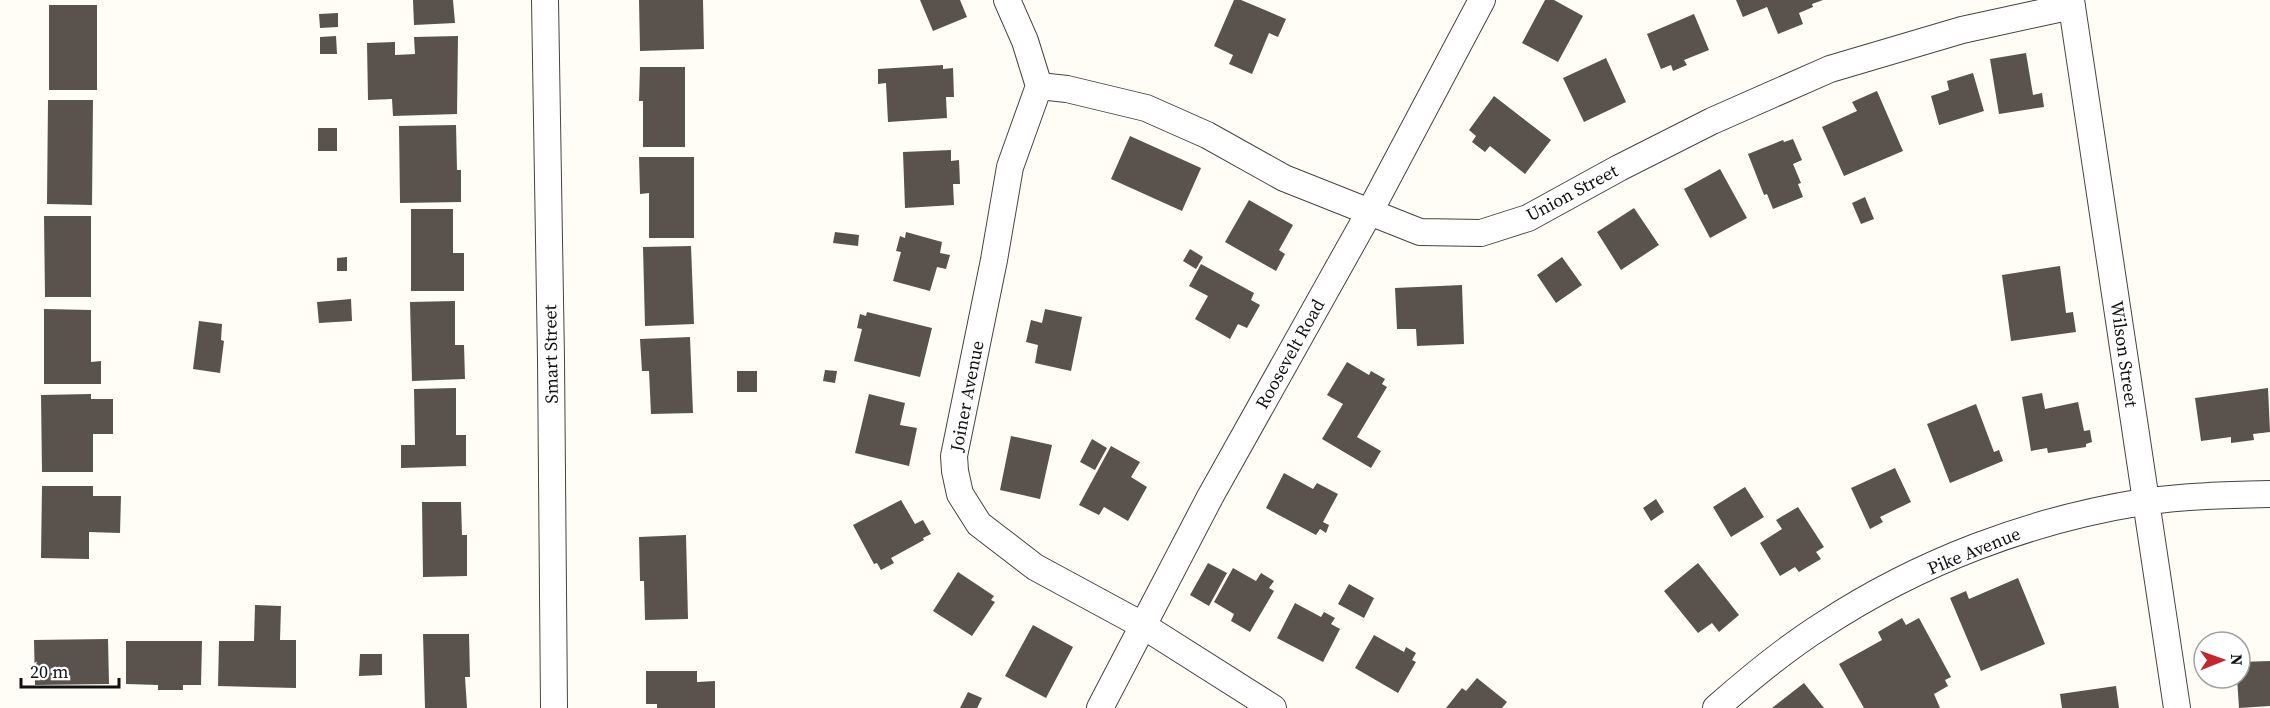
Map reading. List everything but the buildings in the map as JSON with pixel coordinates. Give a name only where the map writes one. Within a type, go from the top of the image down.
[{"type":"street","name":"Smart Street","points":[[544,0],[551,347],[554,708]]},
{"type":"street","points":[[1007,0],[1025,41],[1039,86]]},
{"type":"street","name":"Roosevelt Road","points":[[1100,708],[1210,497],[1370,213],[1482,0]]},
{"type":"street","name":"Union Street","points":[[1039,86],[1067,89],[1146,108],[1207,135],[1284,178],[1420,232],[1481,233],[1528,218],[1618,168],[1713,121],[1830,69],[1962,30],[2072,3]]},
{"type":"street","name":"Wilson Street","points":[[2072,3],[2177,708]]},
{"type":"street","name":"Joiner Avenue","points":[[1039,86],[1010,167],[994,260],[954,456],[960,494],[979,524],[1035,567],[1142,626],[1273,708]]},
{"type":"street","name":"Pike Avenue","points":[[1716,708],[1754,675],[1824,625],[1898,582],[1976,547],[2029,528],[2101,510],[2146,502],[2270,494]]}]
